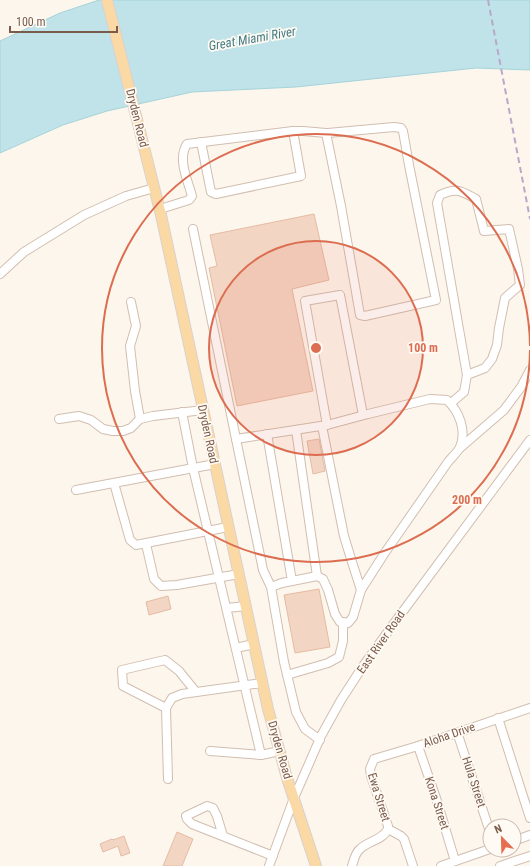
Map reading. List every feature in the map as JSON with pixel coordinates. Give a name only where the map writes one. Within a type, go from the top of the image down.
[{"type":"main road","name":"Dryden Road","points":[[107,0],[160,210],[268,709],[316,866]]},
{"type":"street","points":[[160,210],[189,200],[192,196],[186,180],[183,159],[183,149],[187,144],[293,131],[326,133],[394,127],[401,128],[403,131],[436,300],[366,316],[360,315],[341,206],[326,133]]},
{"type":"street","points":[[202,142],[211,192],[216,194],[301,176],[293,131]]},
{"type":"street","points":[[0,274],[24,252],[84,215],[126,196],[154,188]]},
{"type":"street","points":[[451,403],[464,392],[467,375],[438,203],[440,195],[449,191],[462,191],[476,199],[484,231],[509,229],[518,268],[520,285],[505,298],[497,346],[492,359],[485,368],[467,375]]},
{"type":"street","points":[[193,229],[263,570],[271,587],[287,675],[296,712],[305,730],[320,740]]},
{"type":"street","points":[[361,590],[344,536],[305,301],[340,295],[363,415]]},
{"type":"street","points":[[131,302],[136,326],[130,346],[135,391],[140,418]]},
{"type":"street","points":[[271,587],[282,583],[317,576],[323,579],[335,614],[340,622],[348,623],[353,617],[361,590],[384,554],[448,462],[460,448],[504,410],[521,387],[530,370]]},
{"type":"street","points":[[236,439],[325,425],[430,399],[447,400],[458,413],[462,427],[460,448]]},
{"type":"street","points":[[59,419],[80,416],[91,420],[103,429],[123,431],[130,428],[140,418],[203,410]]},
{"type":"street","points":[[182,412],[193,468],[261,754]]},
{"type":"street","points":[[296,430],[317,576]]},
{"type":"street","points":[[267,434],[292,581]]},
{"type":"street","name":"East River Road","points":[[269,866],[294,798],[320,740],[341,700],[363,666],[399,616],[530,440]]},
{"type":"street","points":[[76,490],[215,464]]},
{"type":"street","points":[[114,483],[130,540],[136,545],[228,527]]},
{"type":"street","points":[[146,544],[154,579],[161,586],[177,585],[239,574]]},
{"type":"street","points":[[227,608],[246,606]]},
{"type":"street","points":[[287,675],[328,663],[339,657],[343,642],[343,622]]},
{"type":"street","points":[[236,648],[254,644]]},
{"type":"street","points":[[166,708],[123,686],[122,670],[165,660],[178,671],[196,692]]},
{"type":"street","points":[[168,779],[166,708],[172,698],[182,694],[262,683]]},
{"type":"street","name":"Aloha Drive","points":[[371,766],[374,759],[418,746],[530,708]]},
{"type":"street","points":[[498,718],[530,818]]},
{"type":"street","name":"Hula Street","points":[[457,732],[485,818]]},
{"type":"street","name":"Kona Street","points":[[418,746],[437,801],[455,861]]},
{"type":"street","points":[[210,751],[261,754],[280,750]]},
{"type":"street","name":"Ewa Street","points":[[371,766],[371,776],[381,803],[388,829],[404,839],[413,866]]},
{"type":"street","points":[[223,836],[213,808],[207,806],[186,816],[192,824],[273,856]]},
{"type":"street","points":[[352,866],[360,848],[385,834],[388,829]]},
{"type":"street","points":[[441,866],[482,852]]},
{"type":"street","points":[[500,866],[530,856]]},
{"type":"water","name":"Great Miami River","points":[[99,0],[530,0],[530,70],[476,68],[296,87],[192,92],[107,111],[63,125],[0,153],[0,41],[60,13]]},
{"type":"building","points":[[314,214],[329,280],[292,289],[313,391],[237,406],[209,268],[217,266],[210,235]]},
{"type":"building","points":[[319,439],[325,471],[313,474],[307,441]]},
{"type":"building","points":[[319,589],[330,647],[295,653],[284,595]]},
{"type":"building","points":[[168,596],[171,609],[149,615],[146,602]]},
{"type":"building","points":[[177,832],[193,839],[182,866],[163,866]]},
{"type":"building","points":[[124,836],[130,853],[121,856],[118,846],[103,852],[100,844]]},
{"type":"railway","points":[[488,0],[530,219]]}]
